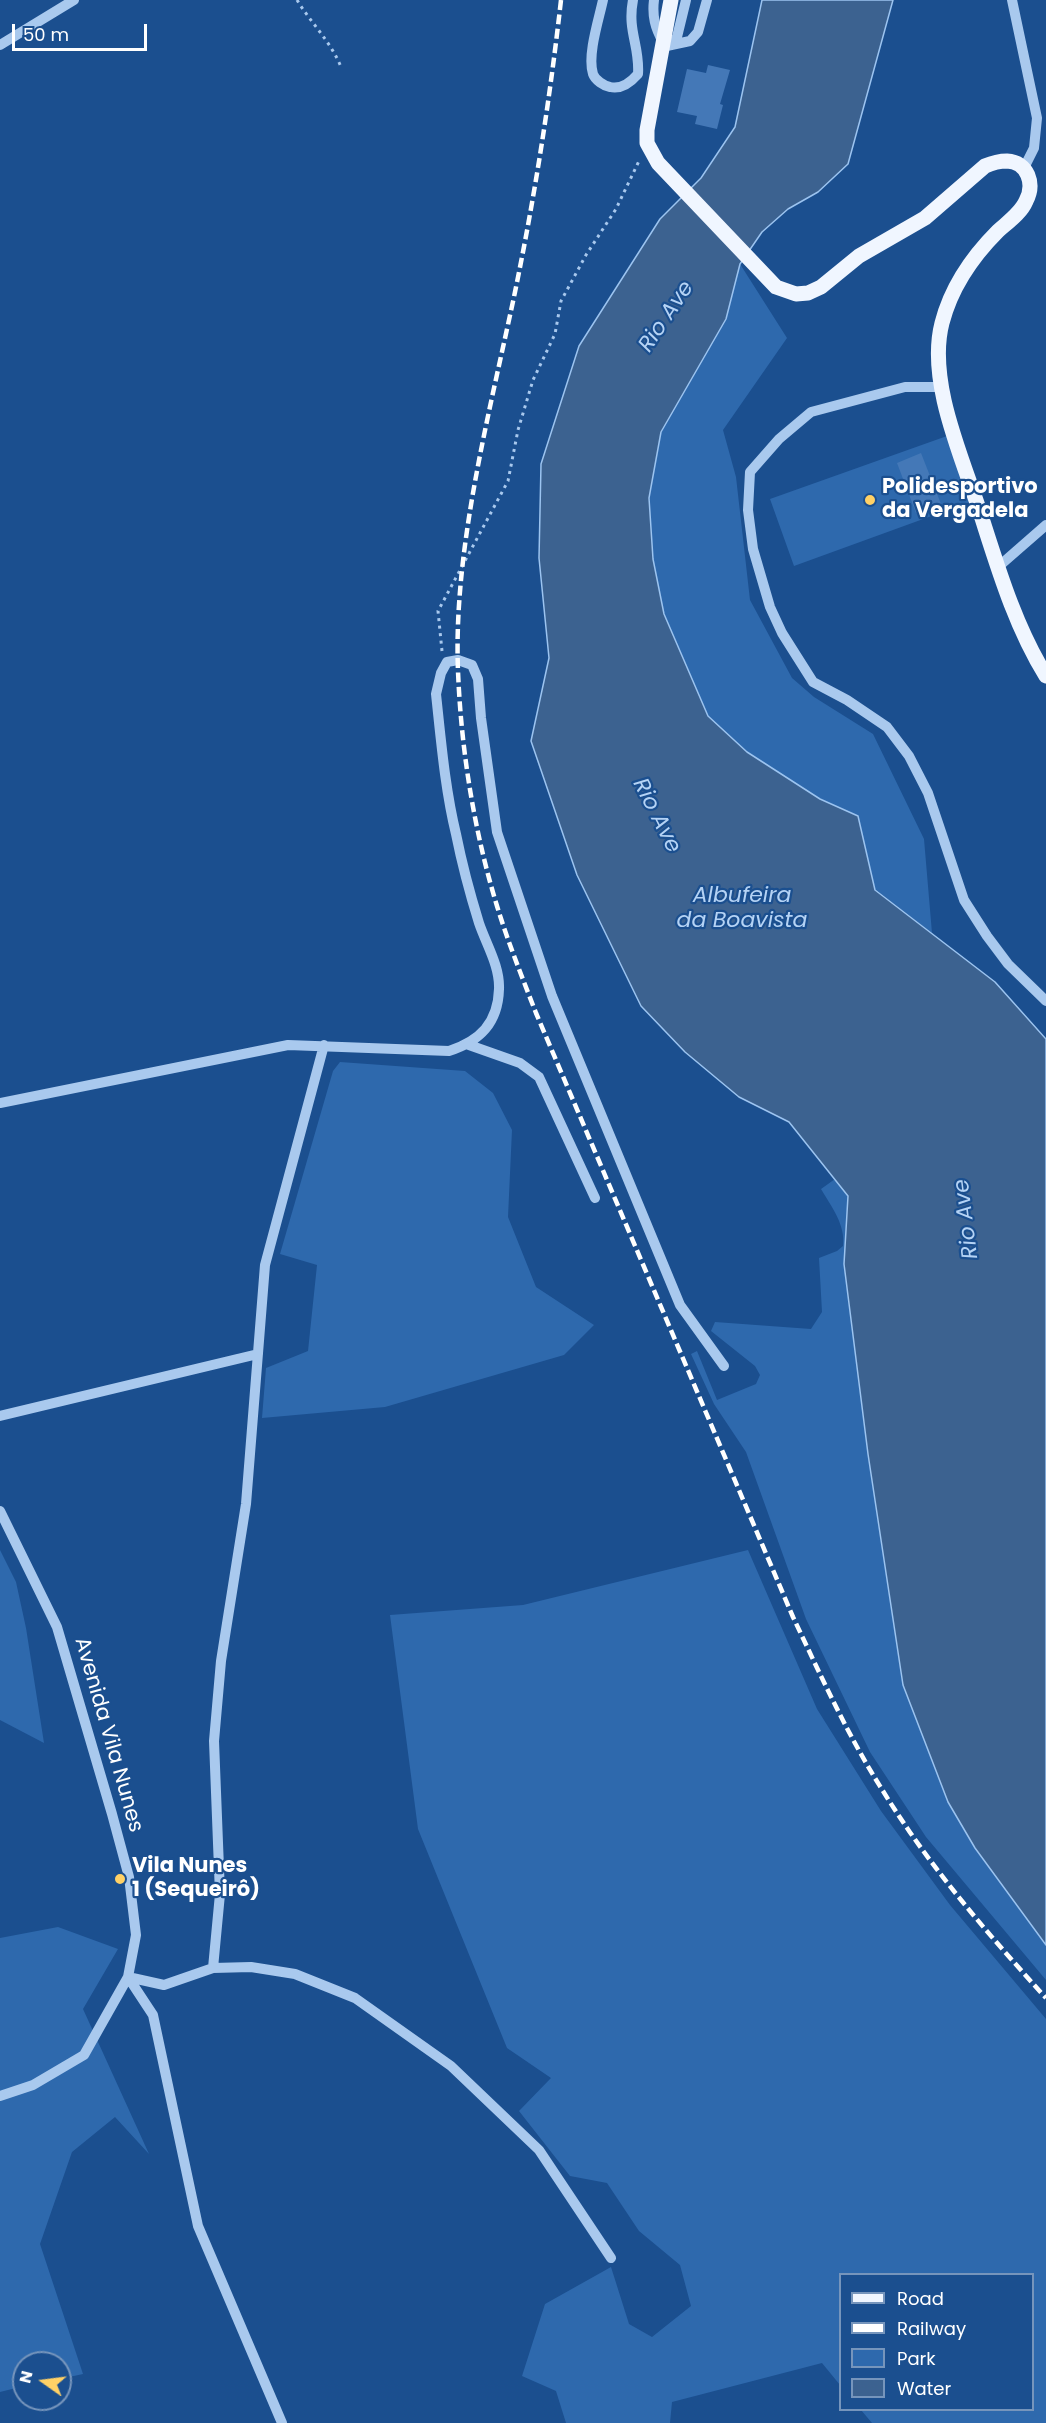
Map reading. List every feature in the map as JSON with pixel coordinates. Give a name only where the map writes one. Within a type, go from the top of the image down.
[{"type":"main road","points":[[671,0],[665,45],[648,115],[647,143],[653,157],[776,287],[796,294],[808,293],[821,287],[874,246],[925,218],[985,166],[995,162],[1015,162],[1024,168],[1029,177],[1031,187],[1023,207],[976,256],[948,303],[941,325],[938,346],[942,387],[954,435],[1023,635],[1046,676]]},
{"type":"street","points":[[0,45],[74,0]]},
{"type":"street","points":[[603,0],[592,56],[593,75],[600,83],[611,88],[622,87],[638,74],[639,62],[630,17],[633,0]]},
{"type":"street","points":[[654,0],[652,12],[656,30],[665,45]]},
{"type":"street","points":[[665,45],[677,37],[686,0]]},
{"type":"street","points":[[665,45],[690,41],[698,32],[707,0]]},
{"type":"street","points":[[1011,0],[1037,118],[1034,148],[1024,168]]},
{"type":"street","points":[[942,387],[905,387],[811,412],[779,439],[750,472],[748,510],[753,549],[770,607],[782,633],[813,681],[847,700],[887,727],[909,756],[928,794],[964,900],[1008,964],[1046,1001]]},
{"type":"street","points":[[998,567],[1046,525]]},
{"type":"street","points":[[0,1103],[288,1045],[449,1051],[469,1045],[484,1032],[496,1009],[499,988],[495,966],[479,922],[455,833],[436,693],[441,673],[447,662],[458,660],[472,665],[478,679],[497,832],[552,996],[680,1305],[724,1366]]},
{"type":"street","points":[[469,1045],[520,1063],[539,1077],[595,1198]]},
{"type":"street","points":[[213,1968],[220,1894],[214,1741],[221,1660],[246,1504],[265,1265],[324,1046]]},
{"type":"street","points":[[0,1416],[258,1354]]},
{"type":"street","name":"Avenida Vila Nunes","points":[[0,1510],[57,1628],[129,1877],[136,1935],[128,1977],[84,2055],[33,2085],[0,2096]]},
{"type":"street","points":[[128,1977],[164,1985],[213,1968],[251,1967],[295,1974],[355,1998],[451,2066],[539,2150],[611,2258]]},
{"type":"street","points":[[128,1977],[153,2015],[198,2226],[282,2423]]},
{"type":"path","points":[[297,0],[310,23],[335,53],[340,67]]},
{"type":"path","points":[[441,673],[442,643],[438,611],[508,481],[518,430],[533,380],[555,334],[561,301],[586,255],[616,209],[647,143]]},
{"type":"green space","points":[[740,264],[787,338],[723,430],[736,477],[750,600],[792,678],[814,697],[873,734],[924,839],[932,933],[875,889],[858,816],[820,799],[747,752],[708,716],[664,614],[653,559],[649,498],[661,432],[726,319]]},
{"type":"green space","name":"Polidesportivo da Vergadela","points":[[947,436],[970,502],[794,566],[770,499]]},
{"type":"green space","points":[[340,1062],[465,1071],[493,1093],[512,1130],[508,1217],[536,1287],[594,1325],[564,1355],[385,1407],[262,1418],[266,1368],[308,1351],[317,1265],[280,1254],[333,1071]]},
{"type":"green space","points":[[835,1179],[848,1196],[844,1264],[868,1454],[903,1685],[948,1802],[975,1848],[1046,1945],[1046,1980],[926,1837],[870,1752],[806,1619],[746,1452],[714,1404],[691,1354],[697,1351],[717,1400],[756,1384],[760,1375],[755,1366],[711,1331],[715,1322],[811,1329],[822,1312],[819,1258],[843,1246],[840,1223],[821,1189]]},
{"type":"green space","points":[[0,1550],[16,1582],[26,1628],[44,1743],[0,1720]]},
{"type":"green space","points":[[748,1550],[817,1709],[881,1811],[950,1905],[1046,2019],[1046,2423],[872,2423],[862,2411],[1034,2411],[1034,2273],[839,2273],[839,2384],[822,2363],[672,2402],[670,2423],[566,2423],[556,2391],[522,2376],[545,2304],[611,2267],[629,2324],[652,2337],[691,2306],[680,2265],[639,2231],[607,2183],[570,2176],[519,2111],[551,2078],[507,2048],[418,1829],[390,1615],[523,1605]]},
{"type":"green space","points":[[58,1927],[118,1949],[83,2009],[149,2154],[115,2117],[72,2152],[40,2244],[83,2374],[72,2376],[72,2351],[12,2351],[12,2389],[0,2392],[0,1938]]},
{"type":"water","name":"Albufeira da Boavista","points":[[762,0],[893,0],[848,164],[818,192],[788,209],[762,232],[740,264],[726,319],[661,432],[649,498],[653,559],[664,614],[708,716],[747,752],[820,799],[858,816],[875,890],[995,982],[1046,1039],[1046,1945],[975,1848],[948,1802],[903,1685],[868,1454],[844,1264],[848,1196],[789,1122],[739,1097],[685,1052],[641,1006],[577,875],[531,741],[549,658],[539,558],[541,464],[579,346],[660,219],[701,178],[735,127]]},
{"type":"building","points":[[708,65],[730,70],[720,104],[723,105],[717,129],[695,124],[697,116],[677,112],[687,69],[706,73]]},
{"type":"building","points":[[921,453],[941,504],[916,513],[897,463]]},
{"type":"railway","points":[[561,0],[535,183],[515,292],[475,480],[461,577],[458,671],[462,730],[475,819],[489,878],[515,960],[536,1013],[793,1617],[825,1683],[870,1770],[901,1819],[939,1872],[981,1924],[1046,1998]]},
{"type":"place","name":"Polidesportivo da Vergadela","points":[[870,500]]},
{"type":"place","name":"Vila Nunes 1 (Sequeirô)","points":[[120,1879]]},
{"type":"water label","name":"Rio Ave","points":[[667,317]]},
{"type":"water label","name":"Rio Ave","points":[[656,816]]},
{"type":"water label","name":"Rio Ave","points":[[967,1219]]}]
